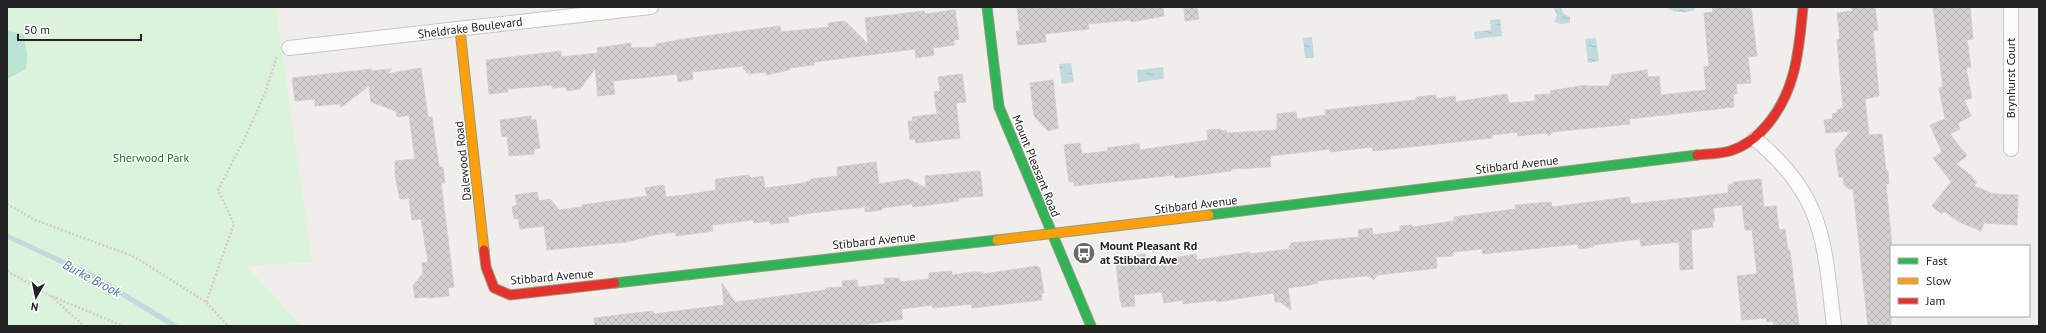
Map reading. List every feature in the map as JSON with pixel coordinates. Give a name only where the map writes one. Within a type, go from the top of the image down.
[{"type":"street","name":"Sheldrake Boulevard","points":[[283,51],[651,7]]},
{"type":"street","name":"Mount Pleasant Road","points":[[987,7],[999,107],[1051,234],[1091,326]]},
{"type":"street","name":"Stibbard Avenue","points":[[494,288],[510,295],[1051,234],[1730,152],[1755,139],[1778,112],[1788,93],[1798,59],[1803,7]]},
{"type":"street","name":"Brynhurst Court","points":[[2011,7],[2011,149]]},
{"type":"street","name":"Dalewood Road","points":[[460,30],[486,267],[494,288]]},
{"type":"street","points":[[1755,139],[1791,174],[1810,203],[1823,242],[1834,326]]},
{"type":"path","points":[[206,302],[234,224],[218,190],[244,140],[283,51]]},
{"type":"path","points":[[7,204],[35,220],[135,257],[206,302],[228,326]]},
{"type":"path","points":[[7,271],[49,295],[123,326]]},
{"type":"path","points":[[49,295],[84,326]]},
{"type":"green space","name":"Sherwood Park","points":[[7,7],[276,7],[312,262],[246,266],[301,326],[7,326]]},
{"type":"green space","points":[[7,31],[24,34],[27,55],[26,69],[7,79]]},
{"type":"water","points":[[1553,7],[1561,7],[1563,13],[1570,17],[1570,23],[1561,24],[1554,22],[1557,15]]},
{"type":"water","points":[[1666,7],[1696,7],[1693,11],[1675,12]]},
{"type":"water","points":[[1500,19],[1502,36],[1475,39],[1474,32],[1491,30],[1490,20]]},
{"type":"water","points":[[1312,37],[1314,58],[1305,58],[1303,38]]},
{"type":"water","points":[[1596,38],[1599,61],[1588,63],[1585,39]]},
{"type":"water","points":[[1071,63],[1074,82],[1062,84],[1059,64]]},
{"type":"water","points":[[1163,67],[1164,79],[1138,82],[1137,70]]},
{"type":"building","points":[[1017,7],[1163,7],[1164,16],[1131,22],[1131,20],[1088,24],[1089,29],[1045,34],[1046,42],[1018,45],[1016,31],[1020,31]]},
{"type":"building","points":[[1184,7],[1197,7],[1199,19],[1185,21]]},
{"type":"building","points":[[1712,7],[1751,7],[1757,56],[1748,57],[1751,83],[1736,84],[1737,94],[1733,94],[1734,107],[1629,119],[1630,124],[1552,132],[1549,136],[1546,133],[1518,136],[1517,132],[1492,135],[1492,138],[1373,151],[1372,147],[1330,152],[1330,149],[1270,156],[1271,167],[1231,169],[1231,171],[1175,178],[1174,175],[1074,186],[1074,181],[1069,182],[1064,145],[1080,143],[1082,154],[1108,151],[1107,148],[1136,144],[1139,144],[1140,150],[1208,140],[1207,130],[1221,129],[1221,131],[1226,130],[1227,133],[1277,130],[1277,114],[1296,112],[1297,119],[1326,115],[1325,110],[1416,100],[1416,97],[1436,95],[1436,99],[1455,96],[1456,102],[1507,94],[1509,103],[1535,101],[1535,95],[1551,94],[1550,91],[1586,85],[1609,86],[1612,75],[1647,70],[1648,77],[1659,76],[1661,95],[1706,90],[1704,67],[1709,66],[1704,13],[1713,12]]},
{"type":"building","points":[[1852,7],[1875,7],[1878,30],[1873,31],[1879,96],[1865,99],[1869,135],[1882,134],[1886,171],[1888,171],[1889,184],[1886,184],[1892,245],[1890,245],[1891,326],[1868,326],[1853,189],[1849,189],[1844,185],[1843,177],[1839,177],[1835,150],[1851,131],[1826,133],[1824,120],[1833,119],[1832,114],[1837,113],[1837,110],[1843,108],[1837,40],[1840,39],[1837,13],[1852,11]]},
{"type":"building","points":[[1933,7],[1970,7],[1973,39],[1967,40],[1971,67],[1966,68],[1972,98],[1964,100],[1971,116],[1958,123],[1960,129],[1950,134],[1967,156],[1956,164],[1972,176],[1977,182],[1974,186],[1994,194],[2018,195],[2017,225],[1984,223],[1981,231],[1959,222],[1944,211],[1942,214],[1932,206],[1951,182],[1933,158],[1942,152],[1930,125],[1945,119],[1939,88],[1943,87]]},
{"type":"building","points":[[955,10],[959,39],[954,40],[954,45],[933,48],[934,55],[916,58],[915,49],[814,62],[814,65],[789,68],[789,70],[766,75],[766,72],[746,73],[746,69],[744,70],[743,66],[692,72],[693,79],[678,82],[677,74],[613,81],[615,94],[598,96],[595,69],[580,89],[567,91],[566,87],[552,88],[552,85],[507,89],[508,92],[489,94],[486,60],[561,51],[561,57],[598,53],[597,48],[631,43],[631,48],[657,47],[656,44],[690,38],[780,26],[781,32],[829,27],[828,23],[845,21],[868,44],[865,18],[924,11],[925,14]]},
{"type":"building","points":[[421,68],[428,117],[432,117],[439,167],[443,167],[445,183],[441,183],[454,287],[448,288],[449,296],[429,298],[415,298],[413,286],[423,273],[422,263],[428,262],[421,219],[412,220],[409,198],[400,199],[395,175],[395,161],[415,159],[409,115],[397,117],[396,111],[371,102],[369,86],[341,107],[340,104],[315,106],[315,99],[295,101],[292,78],[371,69],[371,71],[392,69],[386,74]]},
{"type":"building","points":[[962,74],[966,102],[956,103],[960,138],[916,143],[915,139],[910,140],[908,121],[913,121],[912,117],[937,114],[934,92],[940,91],[938,77]]},
{"type":"building","points":[[1053,80],[1058,128],[1048,131],[1034,116],[1030,83]]},
{"type":"building","points":[[531,116],[531,120],[536,120],[540,148],[534,149],[534,154],[509,156],[507,136],[502,137],[500,120]]},
{"type":"building","points":[[876,162],[879,184],[908,179],[926,188],[925,176],[980,171],[983,196],[959,198],[959,201],[913,207],[912,204],[865,212],[865,207],[811,213],[788,217],[789,222],[770,224],[770,221],[754,223],[753,220],[712,225],[713,231],[676,236],[675,232],[654,235],[626,242],[547,250],[544,226],[520,229],[518,218],[514,219],[512,207],[517,205],[515,195],[537,192],[539,201],[550,199],[559,210],[582,207],[582,205],[647,196],[645,188],[664,185],[666,197],[716,190],[715,180],[717,179],[749,175],[752,178],[763,176],[765,188],[797,184],[811,181],[811,179],[838,176],[837,167]]},
{"type":"building","points":[[1761,179],[1764,207],[1776,206],[1779,230],[1785,229],[1788,250],[1790,250],[1799,325],[1774,326],[1773,321],[1767,322],[1766,318],[1742,320],[1737,276],[1757,274],[1752,230],[1745,230],[1742,205],[1713,208],[1715,221],[1712,221],[1713,227],[1691,230],[1693,269],[1680,270],[1679,242],[1641,246],[1640,239],[1593,245],[1593,247],[1579,249],[1578,244],[1483,254],[1482,249],[1453,252],[1453,256],[1436,257],[1437,268],[1377,275],[1374,280],[1369,276],[1365,276],[1317,281],[1318,283],[1310,285],[1288,288],[1291,310],[1280,302],[1275,302],[1274,293],[1217,302],[1216,300],[1183,304],[1183,300],[1164,303],[1162,292],[1134,295],[1135,306],[1122,307],[1120,299],[1116,263],[1122,257],[1145,254],[1146,257],[1156,261],[1196,254],[1197,260],[1250,252],[1250,254],[1289,249],[1291,243],[1359,237],[1358,230],[1372,228],[1373,235],[1400,231],[1400,226],[1412,225],[1413,227],[1454,221],[1454,217],[1516,209],[1515,205],[1551,202],[1552,207],[1629,197],[1631,204],[1728,193],[1728,185],[1733,184],[1733,182]]},
{"type":"building","points":[[1037,266],[1040,268],[1044,293],[1041,293],[1042,300],[972,308],[971,304],[933,308],[932,305],[901,309],[903,319],[856,326],[595,326],[594,318],[653,311],[654,314],[724,305],[722,283],[735,302],[826,290],[825,288],[843,287],[842,281],[857,280],[858,287],[885,284],[884,278],[899,278],[900,282],[929,279],[929,273],[952,271],[952,275],[972,272],[983,272],[983,274]]},
{"type":"waterway","name":"Burke Brook","points":[[7,236],[93,276],[175,326]]},
{"type":"traffic: fast","points":[[987,7],[999,107],[1091,326]]},
{"type":"traffic: fast","points":[[1209,215],[1697,155]]},
{"type":"traffic: fast","points":[[615,283],[997,240]]},
{"type":"traffic: slow","points":[[460,30],[484,250]]},
{"type":"traffic: slow","points":[[997,240],[1209,215]]},
{"type":"traffic: jam","points":[[1697,155],[1726,152],[1741,147],[1751,141],[1767,125],[1777,112],[1790,84],[1794,69],[1800,39],[1803,7]]},
{"type":"traffic: jam","points":[[484,250],[486,267],[494,288],[510,295],[615,283]]},
{"type":"place","name":"Mount Pleasant Rd at Stibbard Ave","points":[[1084,253]]}]
